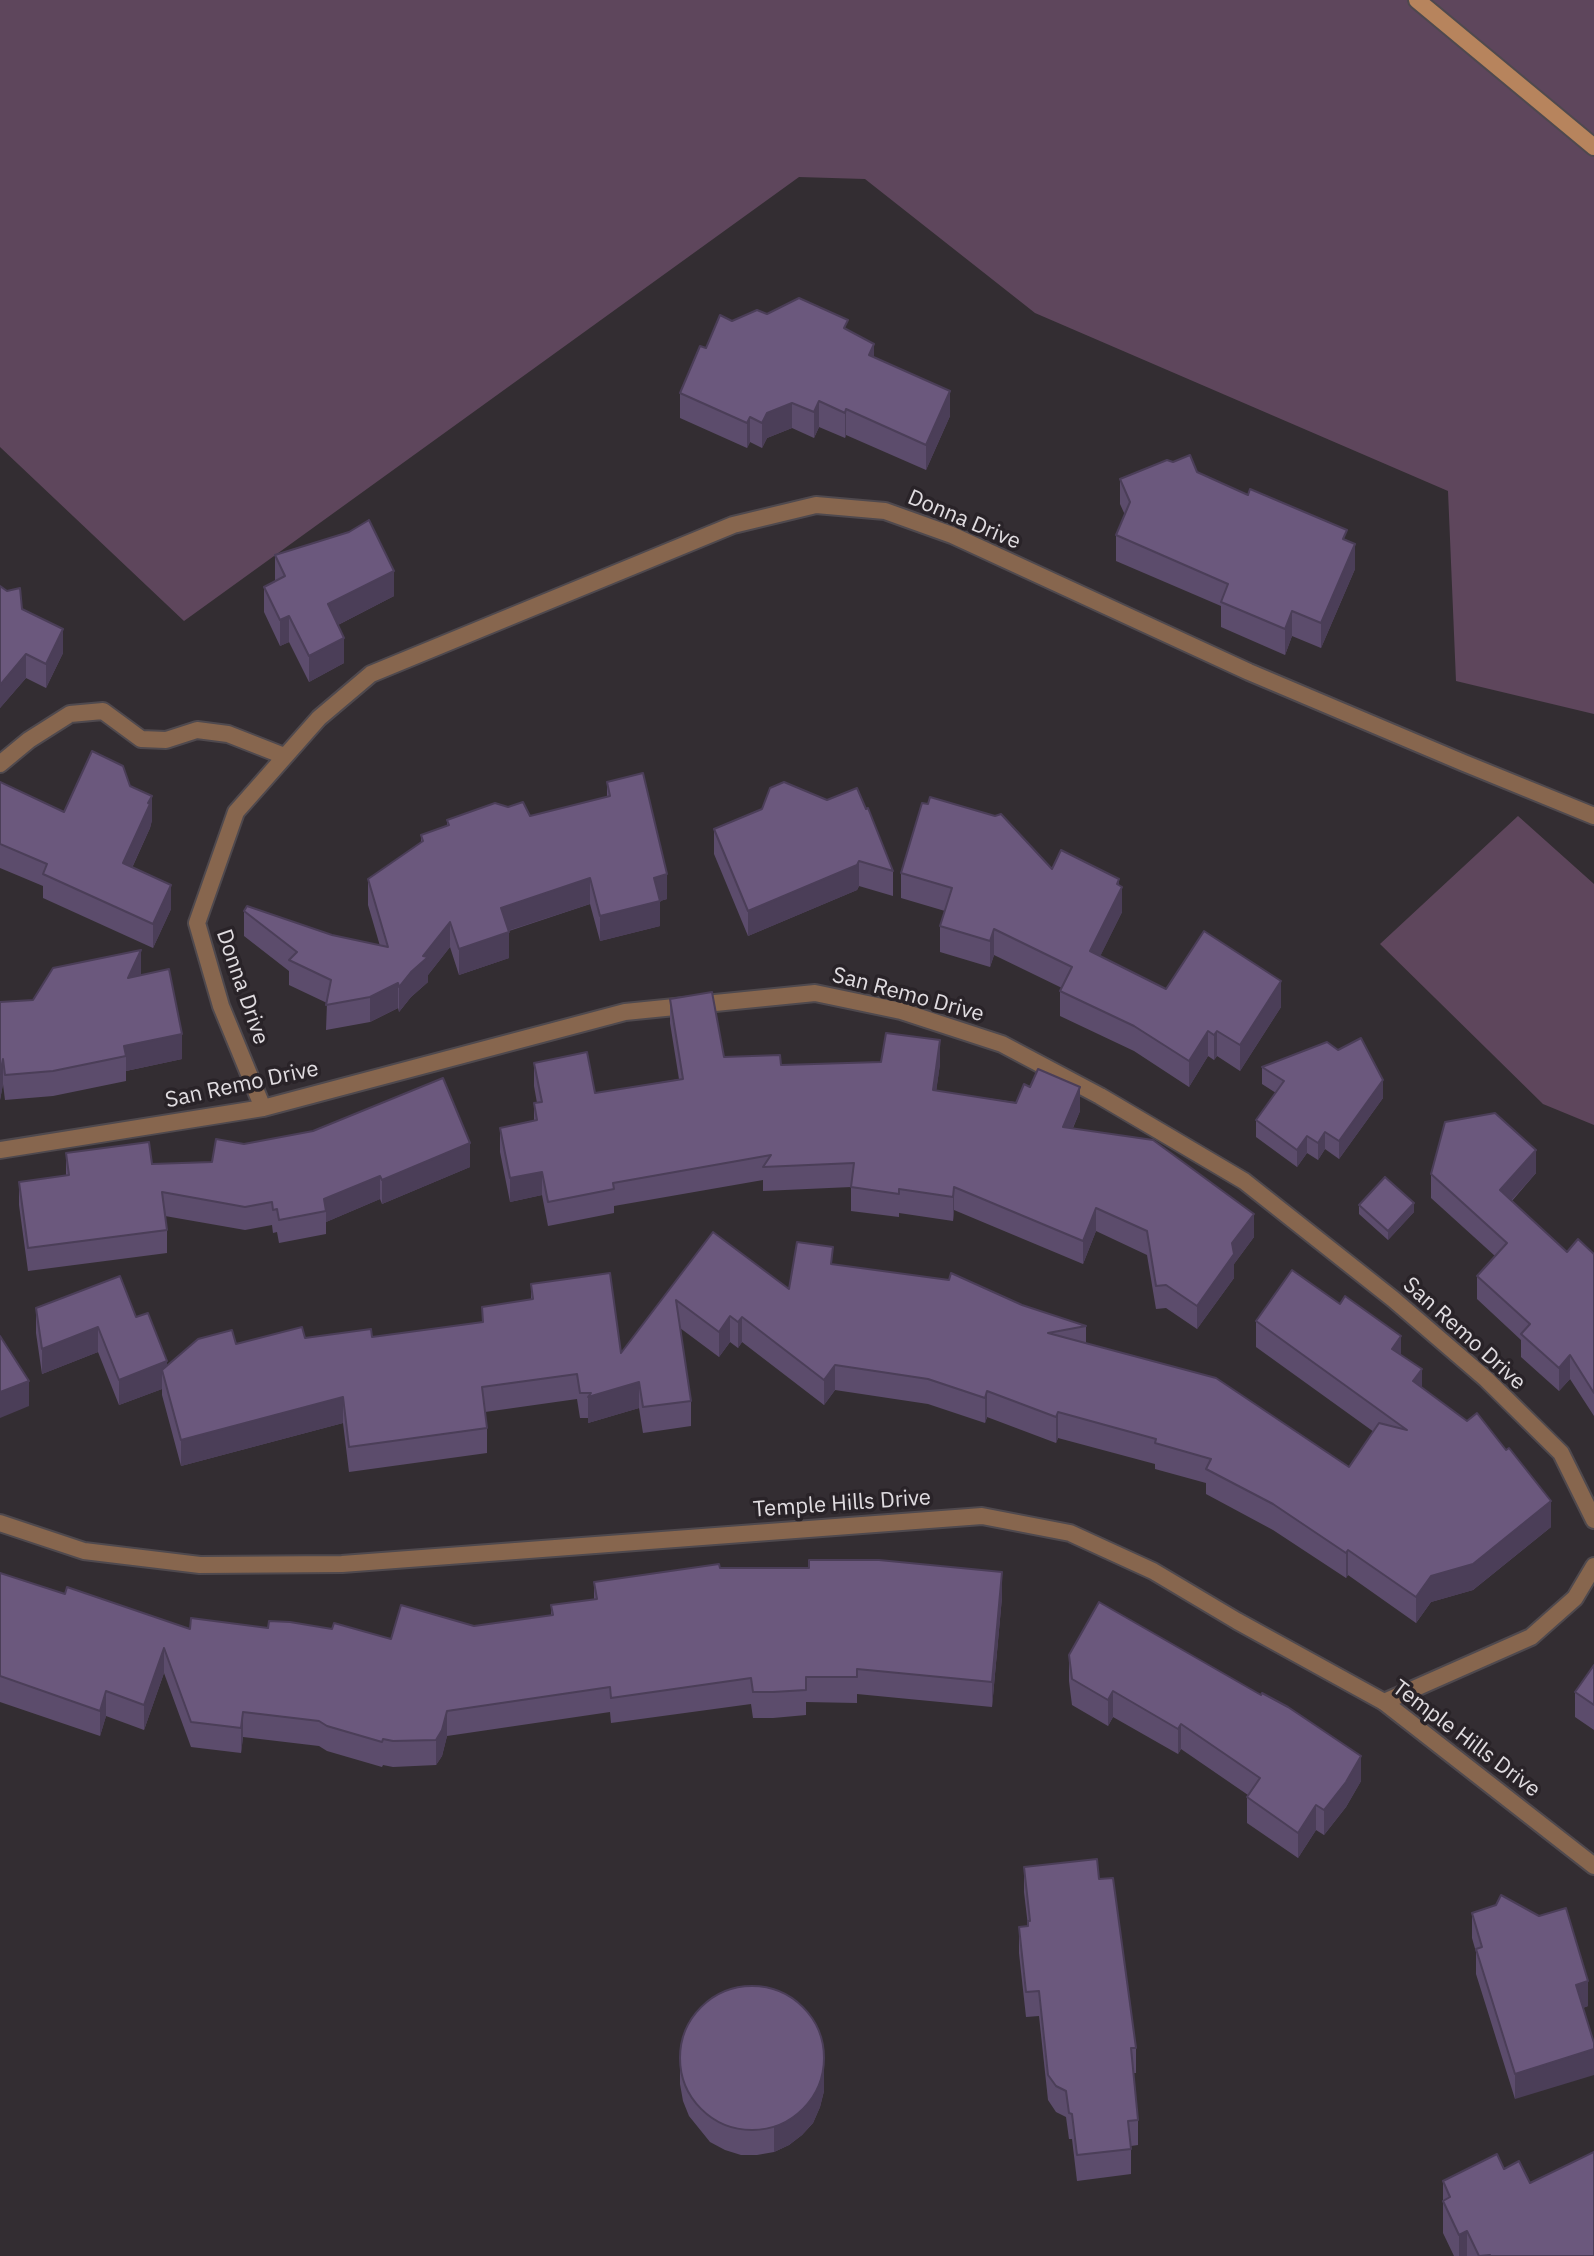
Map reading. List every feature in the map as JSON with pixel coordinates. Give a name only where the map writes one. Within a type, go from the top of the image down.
[{"type":"main road","points":[[1417,0],[1594,147]]},
{"type":"street","name":"Donna Drive","points":[[263,1108],[221,1006],[197,923],[236,812],[284,756],[319,718],[371,674],[733,525],[816,505],[885,511],[952,535],[1249,672],[1594,816]]},
{"type":"street","points":[[0,764],[29,740],[70,714],[103,711],[141,739],[166,740],[197,730],[228,734],[284,756]]},
{"type":"street","name":"San Remo Drive","points":[[0,1150],[263,1108],[625,1012],[815,993],[901,1011],[1002,1044],[1100,1096],[1244,1181],[1393,1299],[1486,1379],[1561,1453],[1594,1520]]},
{"type":"street","name":"Temple Hills Drive","points":[[0,1523],[84,1551],[200,1565],[342,1564],[982,1516],[1070,1533],[1153,1571],[1384,1702],[1594,1866]]},
{"type":"street","points":[[1384,1702],[1531,1637],[1575,1598],[1594,1566]]},
{"type":"shaded area","points":[[0,0],[1594,0],[1594,714],[1456,681],[1448,491],[1035,313],[865,179],[799,177],[184,621],[0,447]]},
{"type":"shaded area","points":[[1518,816],[1594,884],[1594,1125],[1543,1104],[1380,944]]},
{"type":"building","points":[[799,298],[848,320],[844,328],[874,344],[869,355],[950,391],[926,445],[846,409],[845,413],[819,401],[814,412],[792,403],[767,413],[762,423],[750,417],[747,423],[680,393],[700,346],[706,348],[720,315],[732,321],[757,310],[767,314]]},
{"type":"building","points":[[1190,455],[1197,472],[1248,495],[1250,489],[1347,530],[1343,539],[1355,544],[1321,623],[1292,611],[1285,629],[1221,602],[1228,584],[1116,535],[1130,502],[1120,479],[1167,460],[1173,462]]},
{"type":"building","points":[[369,520],[394,571],[328,604],[344,638],[309,656],[289,616],[280,620],[264,587],[285,576],[275,555],[349,532]]},
{"type":"building","points":[[0,586],[7,591],[20,588],[22,609],[63,629],[46,664],[26,654],[0,685]]},
{"type":"building","points":[[92,751],[123,766],[130,786],[152,796],[123,863],[171,885],[153,924],[43,874],[47,864],[0,844],[0,782],[64,812]]},
{"type":"building","points":[[643,773],[667,874],[654,878],[660,901],[600,916],[590,878],[501,908],[509,932],[459,949],[450,922],[423,956],[428,957],[399,987],[398,983],[370,997],[326,1005],[331,980],[289,960],[297,952],[244,911],[247,906],[332,935],[388,947],[368,879],[423,841],[421,835],[449,825],[447,820],[495,803],[508,807],[523,802],[530,816],[610,796],[607,782]]},
{"type":"building","points":[[784,782],[827,800],[857,788],[893,871],[859,861],[857,865],[748,911],[714,829],[762,809],[770,788]]},
{"type":"building","points":[[930,797],[995,816],[1001,814],[1052,869],[1061,850],[1119,879],[1117,884],[1122,887],[1090,951],[1166,989],[1204,931],[1281,981],[1240,1045],[1217,1031],[1214,1035],[1208,1031],[1189,1061],[1134,1026],[1060,991],[1072,967],[994,929],[990,941],[940,926],[952,888],[901,873],[922,803],[928,804]]},
{"type":"building","points":[[141,950],[128,978],[169,969],[182,1034],[124,1046],[126,1056],[53,1071],[5,1075],[3,1059],[0,1074],[0,1002],[33,1000],[53,968]]},
{"type":"building","points":[[712,992],[724,1057],[780,1055],[781,1065],[881,1062],[886,1033],[940,1040],[933,1090],[1016,1103],[1024,1084],[1030,1087],[1038,1069],[1080,1087],[1063,1127],[1153,1140],[1254,1214],[1232,1243],[1234,1254],[1197,1306],[1166,1285],[1156,1286],[1147,1231],[1096,1208],[1083,1241],[954,1187],[953,1197],[899,1189],[899,1194],[851,1187],[854,1163],[763,1167],[771,1155],[613,1183],[614,1189],[548,1202],[542,1172],[510,1178],[500,1128],[537,1120],[534,1103],[542,1102],[534,1063],[587,1052],[595,1093],[683,1079],[670,999]]},
{"type":"building","points":[[1361,1038],[1383,1080],[1339,1141],[1325,1132],[1318,1143],[1307,1136],[1297,1150],[1256,1120],[1284,1081],[1262,1067],[1327,1042],[1338,1050]]},
{"type":"building","points":[[443,1078],[470,1143],[382,1180],[380,1176],[324,1199],[326,1211],[279,1220],[272,1202],[245,1207],[162,1192],[167,1230],[28,1248],[19,1182],[69,1175],[66,1153],[149,1142],[152,1164],[212,1162],[216,1139],[244,1144],[313,1131]]},
{"type":"building","points":[[1495,1113],[1536,1150],[1500,1190],[1567,1252],[1578,1239],[1594,1254],[1594,1393],[1570,1355],[1559,1368],[1521,1334],[1530,1324],[1477,1276],[1507,1243],[1431,1174],[1445,1122]]},
{"type":"building","points":[[1385,1177],[1414,1203],[1388,1231],[1359,1205]]},
{"type":"building","points":[[713,1232],[789,1289],[797,1242],[833,1247],[831,1264],[949,1280],[951,1273],[1022,1305],[1086,1326],[1048,1333],[1216,1378],[1349,1467],[1379,1423],[1407,1430],[1256,1321],[1292,1270],[1340,1304],[1345,1296],[1401,1336],[1392,1349],[1422,1369],[1413,1381],[1467,1421],[1477,1413],[1551,1501],[1473,1564],[1431,1576],[1416,1597],[1273,1504],[1206,1469],[1211,1459],[1155,1443],[1156,1439],[1058,1412],[1056,1417],[987,1391],[985,1398],[928,1379],[835,1365],[824,1380],[742,1317],[738,1322],[730,1316],[719,1332],[676,1300],[691,1401],[643,1407],[639,1382],[588,1397],[591,1393],[580,1393],[577,1374],[482,1387],[487,1428],[349,1447],[343,1397],[181,1440],[162,1370],[198,1339],[232,1330],[236,1344],[302,1327],[305,1338],[371,1329],[372,1337],[483,1322],[482,1307],[533,1299],[531,1284],[610,1273],[621,1353]]},
{"type":"building","points":[[120,1276],[136,1317],[148,1313],[167,1361],[119,1380],[98,1327],[42,1349],[36,1308]]},
{"type":"building","points":[[0,1336],[29,1381],[0,1392]]},
{"type":"building","points":[[809,1560],[879,1560],[1002,1572],[992,1682],[857,1669],[857,1677],[806,1677],[806,1690],[753,1692],[751,1678],[611,1698],[610,1687],[447,1711],[436,1740],[383,1739],[382,1742],[319,1721],[243,1712],[241,1728],[191,1722],[164,1648],[144,1705],[106,1691],[100,1711],[0,1676],[0,1573],[65,1594],[67,1587],[190,1629],[191,1618],[268,1628],[269,1621],[332,1629],[334,1623],[391,1639],[401,1605],[474,1626],[553,1615],[551,1605],[597,1599],[594,1582],[719,1564],[720,1568],[809,1568]]},
{"type":"building","points":[[1099,1602],[1261,1695],[1288,1707],[1361,1756],[1324,1810],[1316,1805],[1298,1833],[1247,1797],[1260,1778],[1181,1724],[1178,1729],[1113,1691],[1108,1700],[1072,1679],[1069,1655]]},
{"type":"building","points":[[1594,1665],[1594,1705],[1575,1692]]},
{"type":"building","points":[[1097,1859],[1099,1879],[1113,1878],[1136,2048],[1131,2048],[1138,2120],[1128,2121],[1131,2149],[1077,2155],[1066,2091],[1056,2086],[1048,2075],[1039,1991],[1026,1992],[1019,1927],[1028,1926],[1030,1921],[1024,1867]]},
{"type":"building","points":[[1501,1895],[1539,1916],[1566,1908],[1588,1981],[1576,1985],[1594,2049],[1515,2074],[1476,1949],[1482,1947],[1472,1913],[1496,1905]]},
{"type":"building","points":[[752,1986],[779,1992],[803,2007],[818,2031],[824,2058],[818,2085],[803,2109],[779,2124],[752,2130],[725,2124],[701,2109],[686,2085],[680,2058],[686,2031],[701,2007],[725,1992]]},
{"type":"building","points":[[1594,2152],[1594,2256],[1479,2256],[1467,2231],[1459,2235],[1443,2201],[1450,2197],[1443,2181],[1497,2154],[1504,2169],[1519,2161],[1530,2183]]}]
